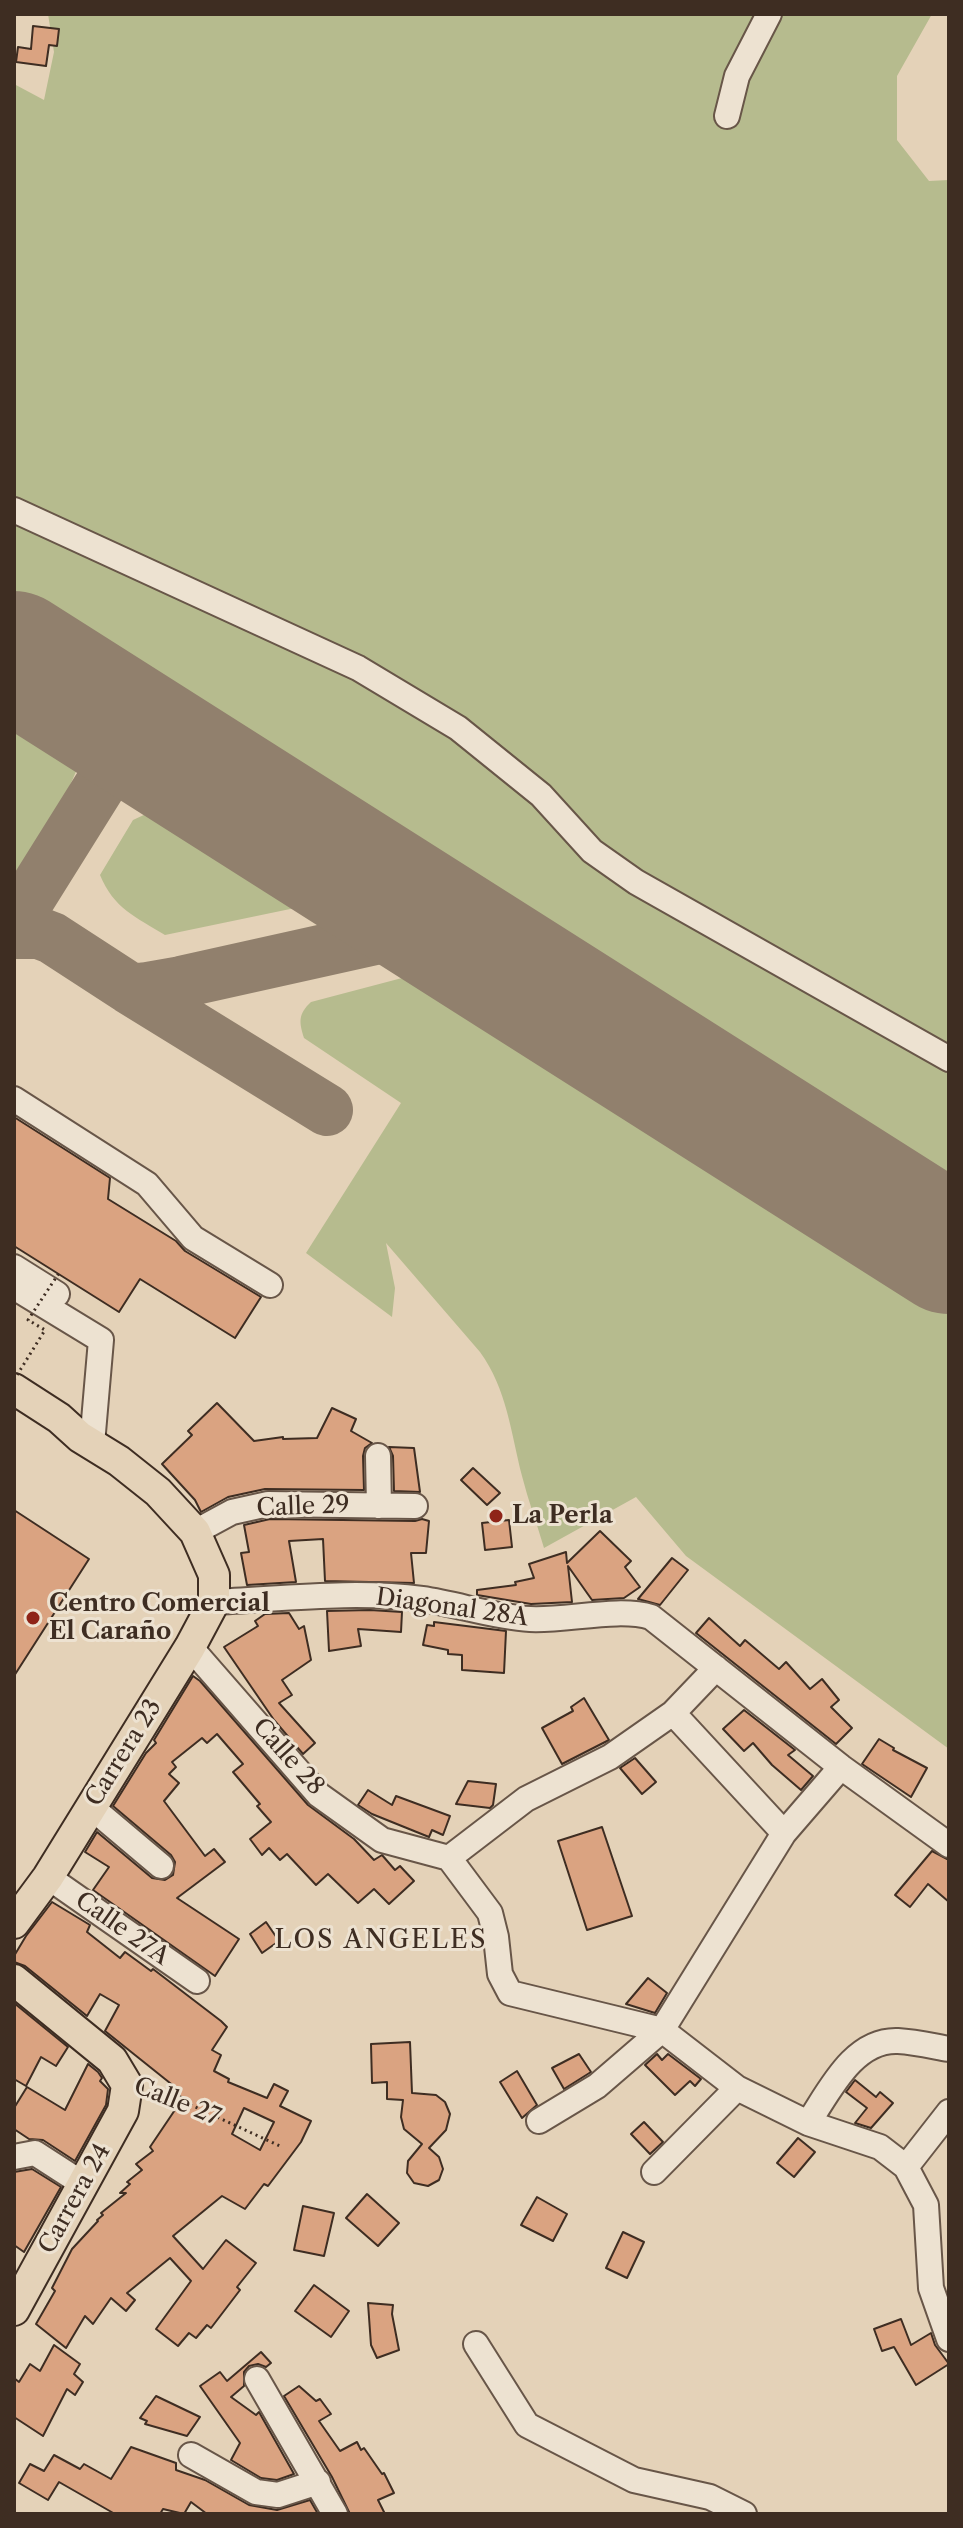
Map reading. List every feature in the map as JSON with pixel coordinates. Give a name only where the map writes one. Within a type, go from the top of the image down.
[{"type":"main road","points":[[14,1389],[59,1418],[158,1492],[195,1532],[214,1589]]},
{"type":"main road","points":[[14,1412],[55,1432],[86,1441]]},
{"type":"main road","name":"Carrera 23","points":[[14,1923],[48,1877],[190,1647],[214,1589]]},
{"type":"main road","name":"Calle 27","points":[[14,1980],[112,2060],[127,2085]]},
{"type":"main road","name":"Carrera 24","points":[[14,2310],[123,2111],[127,2085]]},
{"type":"street","points":[[727,116],[737,76],[769,14]]},
{"type":"street","points":[[14,510],[358,668],[458,728],[541,795],[592,851],[636,882],[949,1059]]},
{"type":"street","points":[[14,1099],[147,1184],[193,1238],[270,1285]]},
{"type":"street","points":[[14,1267],[84,1312],[98,1327],[101,1340],[86,1441]]},
{"type":"street","points":[[14,1287],[101,1340]]},
{"type":"street","points":[[378,1456],[379,1506]]},
{"type":"street","name":"Calle 29","points":[[195,1532],[232,1512],[268,1504],[415,1506]]},
{"type":"street","name":"Diagonal 28A","points":[[214,1589],[423,1599],[512,1618],[547,1620],[641,1614],[651,1617],[716,1668]]},
{"type":"street","name":"Calle 28","points":[[190,1647],[319,1795],[382,1840],[449,1858]]},
{"type":"street","points":[[948,2333],[931,2288],[926,2205],[906,2167],[880,2147],[808,2123],[737,2088],[662,2030],[510,1993],[500,1974],[490,1913],[449,1858],[526,1799],[610,1757],[673,1713],[716,1668],[841,1767],[949,1845]]},
{"type":"street","points":[[673,1713],[784,1833]]},
{"type":"street","points":[[539,2121],[597,2086],[662,2030],[784,1833],[841,1767]]},
{"type":"street","points":[[91,1807],[161,1866]]},
{"type":"street","name":"Calle 27A","points":[[48,1877],[197,1981]]},
{"type":"street","points":[[808,2123],[850,2062],[871,2047],[896,2041],[949,2049]]},
{"type":"street","points":[[654,2172],[737,2088]]},
{"type":"street","points":[[906,2167],[949,2112]]},
{"type":"street","points":[[14,2157],[35,2153],[83,2184]]},
{"type":"street","points":[[476,2344],[527,2425],[634,2480],[710,2497],[744,2514]]},
{"type":"street","points":[[257,2379],[335,2514]]},
{"type":"street","points":[[191,2455],[256,2492],[278,2495],[318,2482]]},
{"type":"path","points":[[14,1380],[45,1330],[28,1320],[59,1273]]},
{"type":"path","name":"Calle 27","points":[[127,2085],[167,2094],[280,2146]]},
{"type":"green space","points":[[48,14],[932,14],[897,76],[897,140],[929,181],[949,180],[949,1182],[14,594],[14,84],[44,100],[54,52]]},
{"type":"green space","points":[[14,711],[83,755],[53,819],[14,877]]},
{"type":"green space","points":[[146,814],[295,908],[165,935],[135,917],[112,896],[100,875],[133,820]]},
{"type":"green space","points":[[421,973],[949,1303],[949,1749],[686,1556],[636,1497],[544,1548],[524,1485],[502,1396],[480,1352],[386,1243],[395,1288],[392,1317],[306,1253],[401,1103],[304,1038],[302,1014],[311,1002]]},
{"type":"building","points":[[33,26],[59,29],[57,46],[49,45],[46,66],[16,62],[18,47],[31,49]]},
{"type":"building","points":[[14,1117],[110,1178],[108,1199],[261,1297],[235,1338],[140,1279],[119,1312],[14,1246]]},
{"type":"building","points":[[217,1403],[254,1441],[283,1437],[317,1438],[332,1408],[356,1419],[351,1431],[372,1443],[365,1448],[363,1456],[364,1490],[265,1489],[228,1497],[201,1512],[195,1500],[162,1464],[192,1435],[188,1431]]},
{"type":"building","points":[[389,1447],[414,1448],[420,1492],[394,1491],[393,1456]]},
{"type":"building","points":[[473,1468],[500,1493],[487,1505],[461,1480]]},
{"type":"building","name":"Centro Comercial El Caraño","points":[[14,1510],[89,1559],[14,1676]]},
{"type":"building","points":[[270,1519],[422,1519],[429,1521],[426,1553],[411,1553],[414,1583],[325,1581],[323,1539],[289,1541],[296,1582],[247,1585],[241,1553],[249,1552],[244,1525]]},
{"type":"building","points":[[509,1520],[512,1547],[485,1550],[482,1523]]},
{"type":"building","points":[[600,1531],[631,1561],[625,1567],[640,1587],[624,1598],[592,1600],[568,1566],[572,1602],[531,1604],[477,1595],[477,1590],[516,1585],[515,1582],[534,1578],[529,1564],[566,1552],[567,1563]]},
{"type":"building","points":[[672,1558],[688,1570],[660,1605],[638,1599]]},
{"type":"building","points":[[327,1611],[402,1612],[401,1632],[358,1629],[361,1646],[329,1651]]},
{"type":"building","points":[[289,1613],[299,1629],[304,1626],[311,1660],[282,1680],[292,1695],[279,1703],[315,1743],[303,1754],[274,1720],[224,1647],[258,1626],[255,1621],[265,1614]]},
{"type":"building","points":[[709,1618],[740,1646],[745,1640],[779,1669],[786,1662],[810,1689],[822,1679],[839,1700],[831,1707],[852,1728],[836,1744],[696,1633]]},
{"type":"building","points":[[434,1622],[506,1631],[504,1673],[462,1670],[462,1655],[448,1654],[448,1650],[423,1645],[427,1625],[434,1626]]},
{"type":"building","points":[[193,1676],[308,1805],[354,1839],[374,1860],[382,1855],[395,1870],[400,1866],[414,1881],[389,1904],[374,1889],[358,1903],[328,1874],[316,1885],[287,1854],[280,1860],[269,1848],[262,1855],[250,1839],[271,1822],[233,1772],[243,1764],[217,1734],[207,1743],[202,1738],[172,1762],[176,1767],[169,1774],[179,1783],[164,1801],[205,1856],[214,1849],[225,1862],[177,1898],[239,1939],[215,1976],[93,1890],[109,1867],[85,1852],[97,1832],[152,1878],[165,1880],[173,1875],[175,1862],[171,1855],[113,1806],[146,1753],[156,1743],[154,1740]]},
{"type":"building","points":[[584,1698],[609,1740],[562,1764],[542,1728],[573,1711],[571,1707]]},
{"type":"building","points":[[744,1710],[795,1750],[788,1755],[813,1776],[801,1790],[772,1765],[753,1743],[744,1751],[723,1729]]},
{"type":"building","points":[[879,1739],[927,1768],[911,1797],[862,1764]]},
{"type":"building","points":[[635,1758],[656,1782],[642,1794],[620,1768]]},
{"type":"building","points":[[468,1781],[496,1784],[490,1808],[456,1804]]},
{"type":"building","points":[[368,1790],[392,1805],[396,1796],[450,1816],[443,1835],[432,1830],[429,1837],[372,1814],[358,1805]]},
{"type":"building","points":[[602,1827],[632,1916],[587,1930],[558,1841]]},
{"type":"building","points":[[932,1851],[949,1860],[949,1902],[928,1884],[910,1907],[895,1895]]},
{"type":"building","points":[[52,1902],[90,1925],[87,1932],[120,1958],[125,1952],[151,1971],[153,1969],[227,2027],[212,2050],[221,2055],[214,2071],[229,2079],[228,2082],[267,2098],[274,2084],[288,2091],[280,2106],[311,2121],[301,2142],[268,2186],[264,2184],[245,2209],[222,2196],[173,2236],[203,2269],[226,2240],[256,2263],[211,2328],[207,2325],[196,2338],[189,2333],[178,2346],[156,2329],[191,2281],[170,2258],[127,2293],[135,2300],[126,2311],[111,2298],[93,2324],[85,2316],[66,2348],[36,2324],[55,2291],[52,2288],[72,2249],[103,2215],[101,2213],[126,2193],[120,2193],[130,2184],[127,2182],[142,2170],[136,2164],[153,2151],[150,2147],[183,2098],[172,2092],[175,2087],[105,2031],[119,2005],[100,1994],[87,2016],[25,1966],[14,1962],[14,1956]],"holes":[[[244,2108],[274,2122],[260,2150],[232,2134]]]},
{"type":"building","points":[[266,1922],[279,1941],[262,1953],[250,1934]]},
{"type":"building","points":[[648,1978],[667,1993],[655,2013],[626,2004]]},
{"type":"building","points":[[14,2003],[68,2047],[56,2066],[41,2057],[26,2086],[14,2079]]},
{"type":"building","points":[[410,2042],[412,2093],[436,2095],[445,2102],[450,2114],[446,2130],[429,2148],[439,2157],[443,2169],[439,2180],[428,2186],[414,2183],[407,2173],[408,2161],[422,2144],[404,2129],[401,2117],[403,2100],[387,2099],[387,2082],[372,2083],[371,2044]]},
{"type":"building","points":[[579,2054],[591,2072],[564,2089],[552,2068]]},
{"type":"building","points":[[657,2054],[662,2060],[668,2054],[701,2079],[695,2086],[690,2081],[675,2095],[645,2065]]},
{"type":"building","points":[[88,2064],[98,2072],[102,2078],[100,2081],[108,2089],[106,2105],[75,2161],[43,2140],[29,2139],[14,2129],[14,2108],[27,2087],[65,2110]]},
{"type":"building","points":[[517,2071],[537,2105],[522,2118],[500,2082]]},
{"type":"building","points":[[855,2080],[876,2097],[880,2092],[893,2103],[871,2128],[855,2123],[867,2108],[846,2092]]},
{"type":"building","points":[[644,2122],[663,2142],[650,2154],[631,2134]]},
{"type":"building","points":[[798,2138],[815,2152],[794,2177],[777,2163]]},
{"type":"building","points":[[32,2169],[61,2187],[24,2252],[14,2245],[14,2172]]},
{"type":"building","points":[[367,2194],[399,2223],[378,2246],[346,2218]]},
{"type":"building","points":[[537,2197],[567,2214],[553,2241],[521,2225]]},
{"type":"building","points":[[303,2206],[334,2213],[324,2256],[294,2250]]},
{"type":"building","points":[[623,2232],[644,2242],[627,2278],[606,2268]]},
{"type":"building","points":[[314,2285],[349,2311],[331,2337],[295,2311]]},
{"type":"building","points":[[368,2303],[393,2305],[399,2350],[377,2358],[371,2345]]},
{"type":"building","points":[[901,2319],[911,2345],[931,2333],[935,2345],[949,2364],[916,2385],[894,2347],[882,2351],[874,2329]]},
{"type":"building","points":[[54,2345],[80,2364],[74,2374],[83,2382],[75,2395],[67,2389],[43,2436],[14,2417],[14,2378],[19,2382],[30,2364],[40,2371]]},
{"type":"building","points":[[261,2352],[271,2363],[266,2367],[258,2364],[249,2366],[244,2372],[244,2386],[231,2397],[256,2415],[259,2412],[294,2474],[277,2480],[261,2478],[231,2460],[240,2443],[200,2386],[220,2372],[227,2381]]},
{"type":"building","points":[[299,2386],[316,2401],[320,2399],[331,2414],[319,2421],[340,2451],[357,2442],[384,2473],[394,2493],[378,2500],[385,2514],[350,2514],[284,2396]]},
{"type":"building","points":[[156,2396],[200,2417],[187,2436],[145,2424],[147,2421],[140,2418]]},
{"type":"building","points":[[131,2447],[176,2463],[176,2470],[205,2480],[249,2505],[277,2510],[310,2500],[318,2514],[207,2514],[191,2502],[184,2514],[163,2509],[160,2514],[115,2514],[59,2482],[48,2500],[19,2483],[30,2464],[44,2471],[54,2455],[80,2469],[84,2464],[111,2479]]},
{"type":"taxiway","points":[[14,923],[104,779],[107,748],[98,720],[87,702]]},
{"type":"taxiway","points":[[104,779],[124,766],[142,760],[184,763]]},
{"type":"taxiway","points":[[341,946],[351,938],[360,917],[358,895],[342,863]]},
{"type":"taxiway","points":[[129,988],[181,982],[406,932],[433,931],[468,943]]},
{"type":"taxiway","points":[[14,933],[39,933],[52,938],[327,1110]]},
{"type":"runway","points":[[14,656],[949,1249]]},
{"type":"place","name":"La Perla","points":[[496,1516]]},
{"type":"place","name":"Centro Comercial El Caraño","points":[[33,1618]]},
{"type":"district","name":"LOS ANGELES","points":[[381,1940]]}]
